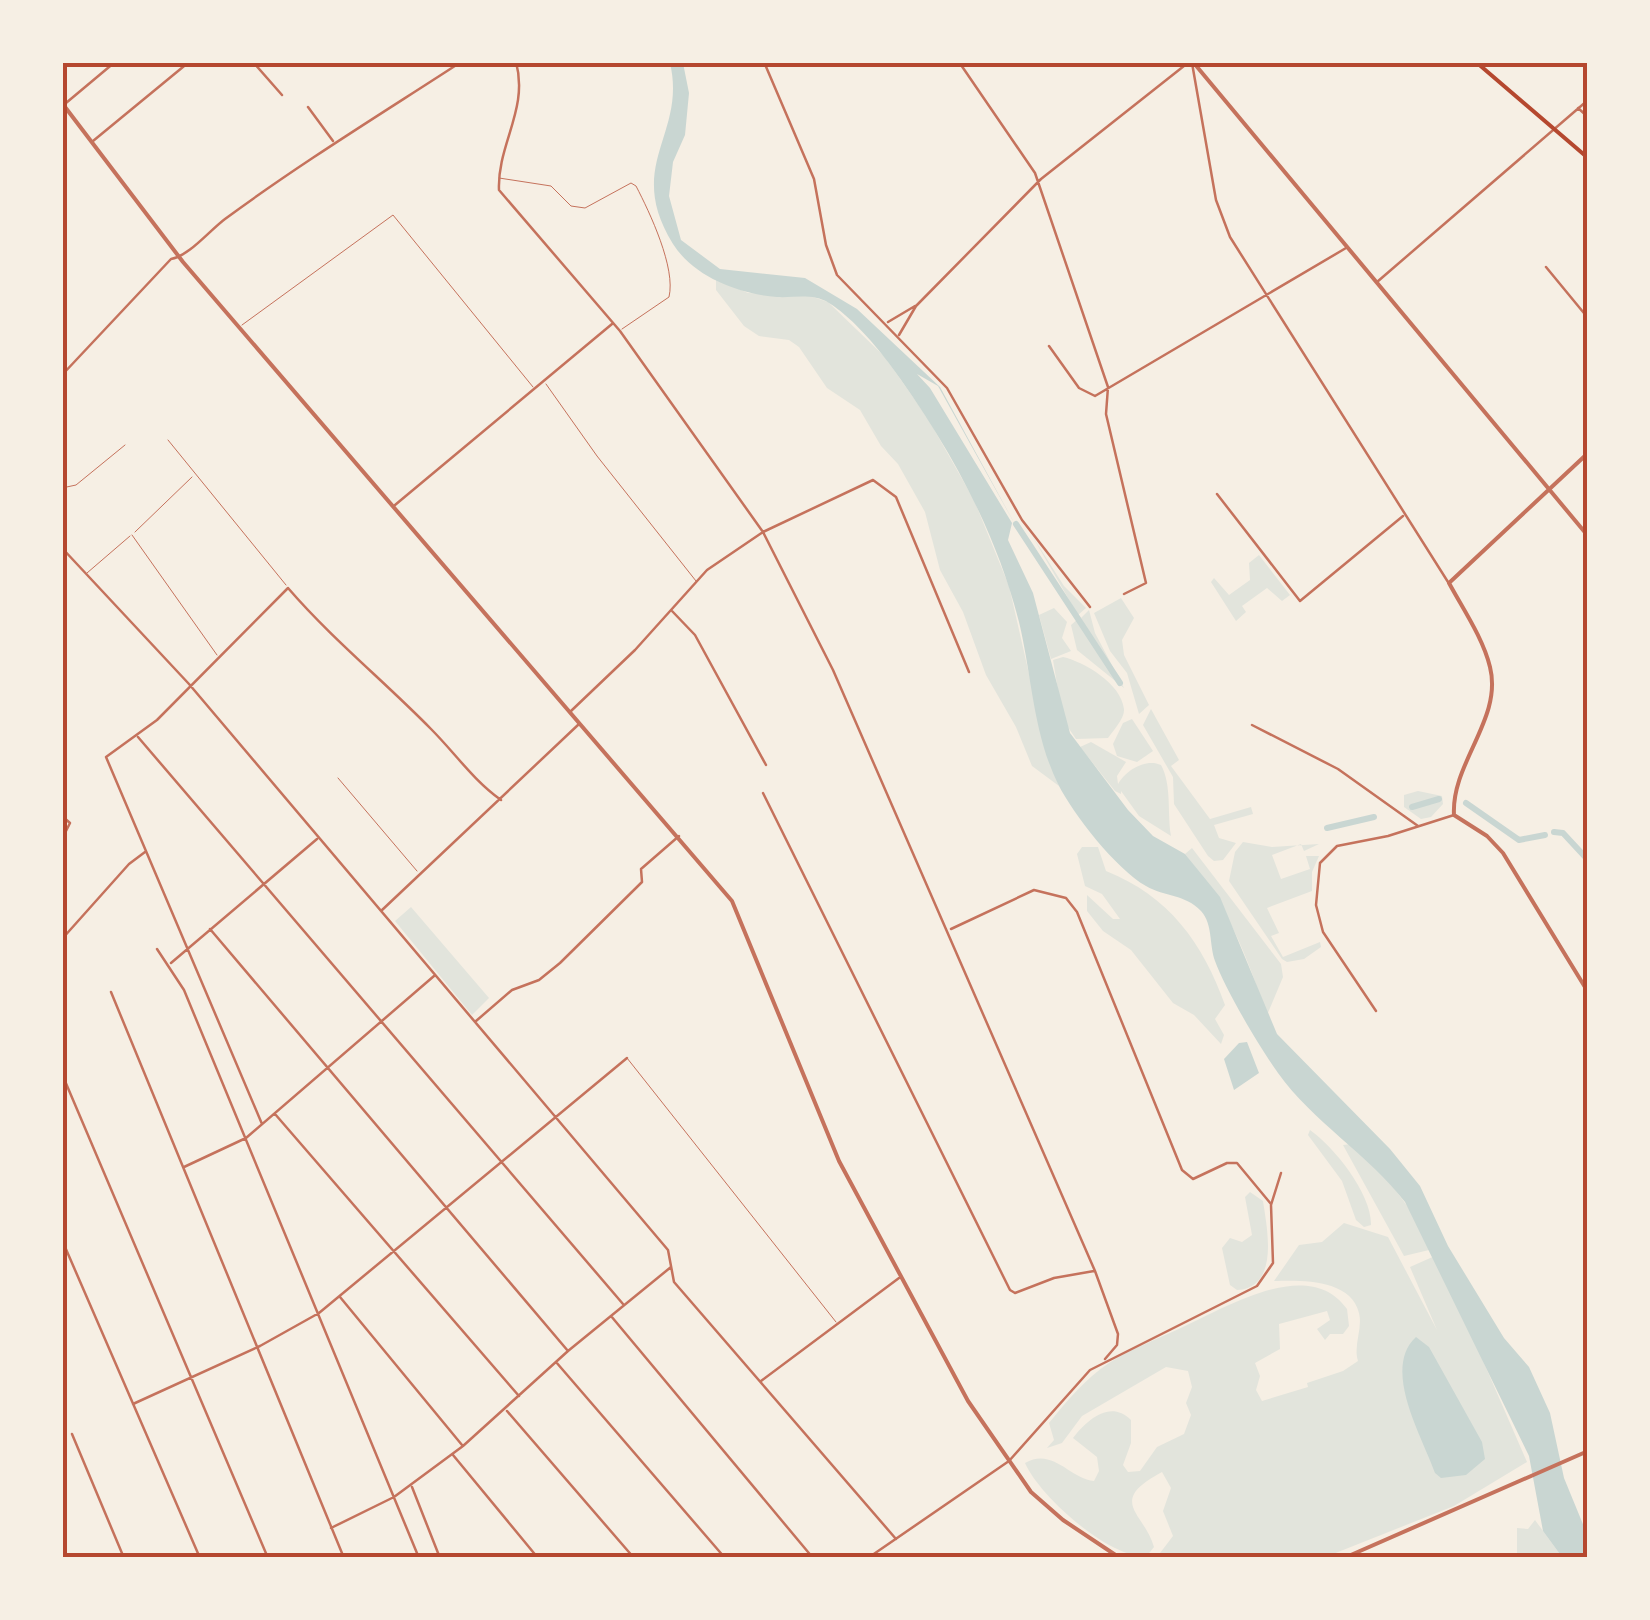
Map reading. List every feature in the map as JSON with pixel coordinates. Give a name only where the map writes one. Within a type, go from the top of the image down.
[{"type":"main road","points":[[1476,62],[1588,158]]},
{"type":"street","points":[[115,62],[63,104],[180,258],[732,901],[827,1134],[899,1278],[968,1401],[1032,1492],[1063,1520],[1120,1558]]},
{"type":"street","points":[[93,140],[189,62]]},
{"type":"street","points":[[253,62],[282,94]]},
{"type":"street","points":[[62,375],[170,259],[180,258],[202,236],[333,141],[461,62]]},
{"type":"street","points":[[516,62],[522,82],[519,113],[498,178],[499,190],[620,331],[762,532],[833,670],[949,930],[1095,1270],[1118,1334],[1117,1345],[1106,1359],[1073,1386],[1009,1462],[868,1558]]},
{"type":"street","points":[[764,62],[814,178],[826,244],[837,275],[947,388],[1022,520],[1090,608]]},
{"type":"street","points":[[959,62],[1035,173],[1108,387],[1106,414],[1146,583],[1124,594]]},
{"type":"street","points":[[898,336],[916,306],[1036,184],[1191,62]]},
{"type":"street","points":[[1191,62],[1588,536]]},
{"type":"street","points":[[1191,62],[1216,200],[1230,237],[1449,583],[1486,652],[1492,682],[1485,715],[1456,785],[1454,816]]},
{"type":"street","points":[[1377,282],[1588,100]]},
{"type":"street","points":[[308,107],[333,141]]},
{"type":"street","points":[[1578,108],[1588,117]]},
{"type":"street","points":[[1049,346],[1086,394],[1095,396],[1347,247]]},
{"type":"street","points":[[1546,268],[1588,318]]},
{"type":"street","points":[[886,324],[916,306]]},
{"type":"street","points":[[394,506],[613,323]]},
{"type":"street","points":[[1449,583],[1588,453]]},
{"type":"street","points":[[570,712],[696,581],[762,532],[873,480],[896,498],[969,672]]},
{"type":"street","points":[[1217,494],[1300,601],[1404,514]]},
{"type":"street","points":[[62,548],[188,684],[668,1250],[674,1282],[896,1539]]},
{"type":"street","points":[[262,1124],[106,757],[137,736],[288,588],[348,653],[431,729],[481,786],[501,800]]},
{"type":"street","points":[[671,610],[694,635],[766,766]]},
{"type":"street","points":[[380,912],[581,722]]},
{"type":"street","points":[[1252,725],[1338,770],[1420,827]]},
{"type":"street","points":[[137,736],[623,1304]]},
{"type":"street","points":[[763,793],[1010,1290],[1015,1293],[1054,1278],[1095,1270]]},
{"type":"street","points":[[62,816],[70,823],[62,839]]},
{"type":"street","points":[[1376,1011],[1323,932],[1316,905],[1320,863],[1336,846],[1454,816],[1487,836],[1503,854],[1588,992]]},
{"type":"street","points":[[475,1022],[512,990],[539,980],[560,963],[642,882],[641,868],[679,836]]},
{"type":"street","points":[[168,964],[318,838]]},
{"type":"street","points":[[62,939],[128,864],[146,852]]},
{"type":"street","points":[[949,930],[1034,890],[1066,898],[1077,912],[1182,1170],[1193,1179],[1227,1162],[1237,1163],[1271,1204]]},
{"type":"street","points":[[210,929],[568,1351]]},
{"type":"street","points":[[157,949],[184,990],[419,1558]]},
{"type":"street","points":[[184,1167],[246,1138],[384,1023],[435,975]]},
{"type":"street","points":[[111,992],[260,1346],[344,1558]]},
{"type":"street","points":[[133,1404],[260,1346],[319,1313],[627,1058]]},
{"type":"street","points":[[62,1074],[268,1558]]},
{"type":"street","points":[[275,1114],[520,1396]]},
{"type":"street","points":[[1106,1359],[1257,1286],[1272,1263],[1271,1204],[1281,1173]]},
{"type":"street","points":[[62,1240],[200,1558]]},
{"type":"street","points":[[331,1528],[394,1497],[463,1446],[555,1362],[672,1266]]},
{"type":"street","points":[[760,1382],[899,1278]]},
{"type":"street","points":[[340,1296],[463,1446]]},
{"type":"street","points":[[610,1315],[813,1558]]},
{"type":"street","points":[[555,1362],[725,1558]]},
{"type":"street","points":[[506,1410],[634,1558]]},
{"type":"street","points":[[72,1434],[124,1558]]},
{"type":"street","points":[[1344,1558],[1588,1451]]},
{"type":"street","points":[[452,1454],[538,1558]]},
{"type":"street","points":[[411,1485],[440,1558]]},
{"type":"lane","points":[[498,178],[550,186],[571,206],[586,208],[631,184],[636,186],[670,268],[672,285],[669,297],[620,331]]},
{"type":"lane","points":[[238,327],[393,215],[535,389]]},
{"type":"lane","points":[[544,381],[696,581]]},
{"type":"lane","points":[[168,440],[288,588]]},
{"type":"lane","points":[[62,488],[76,485],[126,445]]},
{"type":"lane","points":[[87,573],[194,475]]},
{"type":"lane","points":[[132,534],[218,657]]},
{"type":"lane","points":[[338,778],[421,876]]},
{"type":"lane","points":[[627,1058],[836,1322]]},
{"type":"shaded area","points":[[670,63],[683,63],[689,93],[685,135],[673,162],[669,196],[681,240],[720,269],[805,278],[857,309],[940,387],[1017,528],[938,386],[917,374],[930,388],[1012,523],[1008,540],[1033,593],[1070,733],[1128,810],[1153,836],[1185,854],[1220,897],[1277,1034],[1390,1149],[1420,1186],[1448,1246],[1504,1338],[1529,1367],[1550,1413],[1564,1478],[1587,1534],[1587,1557],[1562,1557],[1543,1531],[1529,1456],[1405,1202],[1307,1107],[1278,1073],[1220,973],[1201,911],[1188,901],[1153,890],[1134,878],[1096,840],[1058,784],[1043,745],[1019,622],[996,552],[966,485],[909,391],[868,338],[829,303],[817,298],[777,297],[733,288],[693,266],[673,244],[659,216],[654,193],[655,171],[671,111]]},
{"type":"shaded area","points":[[716,279],[748,293],[810,296],[828,302],[884,356],[927,417],[974,500],[1009,586],[1047,753],[1059,786],[1032,766],[1016,727],[986,675],[963,612],[940,570],[925,512],[898,464],[881,446],[860,410],[827,388],[799,347],[789,340],[759,336],[744,326],[716,290]]},
{"type":"shaded area","points":[[1031,534],[1064,586],[1086,608],[1078,615]]},
{"type":"shaded area","points":[[1259,555],[1290,595],[1282,601],[1267,588],[1242,606],[1246,612],[1236,621],[1211,582],[1214,578],[1229,595],[1250,580],[1249,563]]},
{"type":"shaded area","points":[[1121,598],[1134,618],[1122,640],[1124,655],[1149,705],[1139,714],[1127,673],[1110,651],[1094,613]]},
{"type":"shaded area","points":[[1054,608],[1067,622],[1062,638],[1071,651],[1051,659],[1039,615]]},
{"type":"shaded area","points":[[1089,610],[1095,633],[1124,688],[1077,650],[1071,625],[1079,618],[1092,637],[1081,618]]},
{"type":"shaded area","points":[[1063,657],[1100,675],[1121,700],[1123,716],[1108,738],[1076,739],[1063,720],[1053,660]]},
{"type":"shaded area","points":[[1151,709],[1179,760],[1171,766],[1210,819],[1251,807],[1253,814],[1214,825],[1219,838],[1236,843],[1223,860],[1214,861],[1208,856],[1174,804],[1173,777],[1143,725]]},
{"type":"shaded area","points":[[1132,719],[1153,751],[1137,762],[1117,756],[1113,744],[1123,723]]},
{"type":"shaded area","points":[[1091,742],[1126,762],[1117,776],[1118,784],[1137,767],[1161,765],[1168,790],[1171,836],[1139,816],[1121,791],[1115,791],[1080,747]]},
{"type":"shaded area","points":[[1418,791],[1442,796],[1443,804],[1431,817],[1421,819],[1404,807],[1404,795]]},
{"type":"shaded area","points":[[1243,842],[1272,847],[1297,845],[1272,855],[1281,879],[1310,869],[1306,856],[1319,856],[1312,872],[1312,891],[1267,908],[1279,933],[1271,936],[1283,957],[1320,942],[1321,947],[1304,959],[1282,959],[1229,881],[1235,852]]},
{"type":"shaded area","points":[[1082,847],[1098,847],[1106,871],[1128,881],[1166,908],[1194,942],[1225,1005],[1215,1019],[1224,1035],[1221,1044],[1194,1015],[1173,1003],[1131,950],[1103,931],[1087,911],[1087,895],[1113,919],[1120,919],[1102,894],[1085,886],[1077,854]]},
{"type":"shaded area","points":[[1192,848],[1281,964],[1283,977],[1267,1015],[1234,930],[1185,854]]},
{"type":"shaded area","points":[[411,907],[489,998],[472,1015],[395,921]]},
{"type":"shaded area","points":[[1247,1042],[1259,1073],[1234,1090],[1224,1059],[1239,1043]]},
{"type":"shaded area","points":[[1310,1130],[1350,1172],[1365,1199],[1371,1225],[1364,1227],[1356,1220],[1342,1181],[1308,1135]]},
{"type":"shaded area","points":[[1351,1144],[1397,1192],[1429,1250],[1404,1256],[1343,1145]]},
{"type":"shaded area","points":[[1250,1192],[1263,1201],[1268,1255],[1260,1279],[1251,1287],[1237,1290],[1230,1285],[1222,1248],[1230,1238],[1242,1242],[1252,1235],[1245,1197]]},
{"type":"shaded area","points":[[1344,1223],[1388,1237],[1437,1330],[1410,1267],[1437,1255],[1527,1462],[1454,1506],[1323,1558],[1157,1557],[1173,1536],[1163,1511],[1171,1488],[1162,1472],[1145,1482],[1132,1500],[1154,1547],[1146,1557],[1113,1547],[1060,1508],[1025,1463],[1035,1459],[1053,1461],[1094,1481],[1099,1471],[1097,1457],[1073,1438],[1099,1414],[1115,1411],[1131,1420],[1131,1443],[1123,1465],[1128,1472],[1140,1471],[1157,1447],[1184,1434],[1191,1415],[1186,1403],[1192,1387],[1188,1371],[1166,1367],[1082,1416],[1062,1443],[1047,1448],[1054,1440],[1049,1423],[1077,1391],[1100,1369],[1137,1348],[1245,1298],[1268,1290],[1312,1286],[1331,1294],[1347,1309],[1349,1326],[1343,1334],[1330,1334],[1325,1340],[1317,1329],[1330,1320],[1327,1311],[1279,1324],[1280,1349],[1255,1363],[1260,1376],[1256,1390],[1262,1401],[1308,1387],[1307,1383],[1343,1371],[1358,1361],[1359,1313],[1346,1294],[1324,1284],[1274,1281],[1299,1245],[1322,1242]]},
{"type":"shaded area","points":[[1416,1337],[1429,1347],[1482,1442],[1485,1459],[1466,1475],[1441,1478],[1435,1473],[1414,1423],[1403,1385],[1403,1367],[1406,1351]]},
{"type":"shaded area","points":[[1535,1520],[1562,1557],[1517,1557],[1517,1528],[1528,1529]]},
{"type":"waterway","points":[[1016,524],[1120,683]]},
{"type":"waterway","points":[[1412,807],[1439,799]]},
{"type":"waterway","points":[[1466,803],[1519,840],[1545,835]]},
{"type":"waterway","points":[[1327,828],[1374,817]]},
{"type":"waterway","points":[[1554,832],[1563,833],[1588,860]]}]
